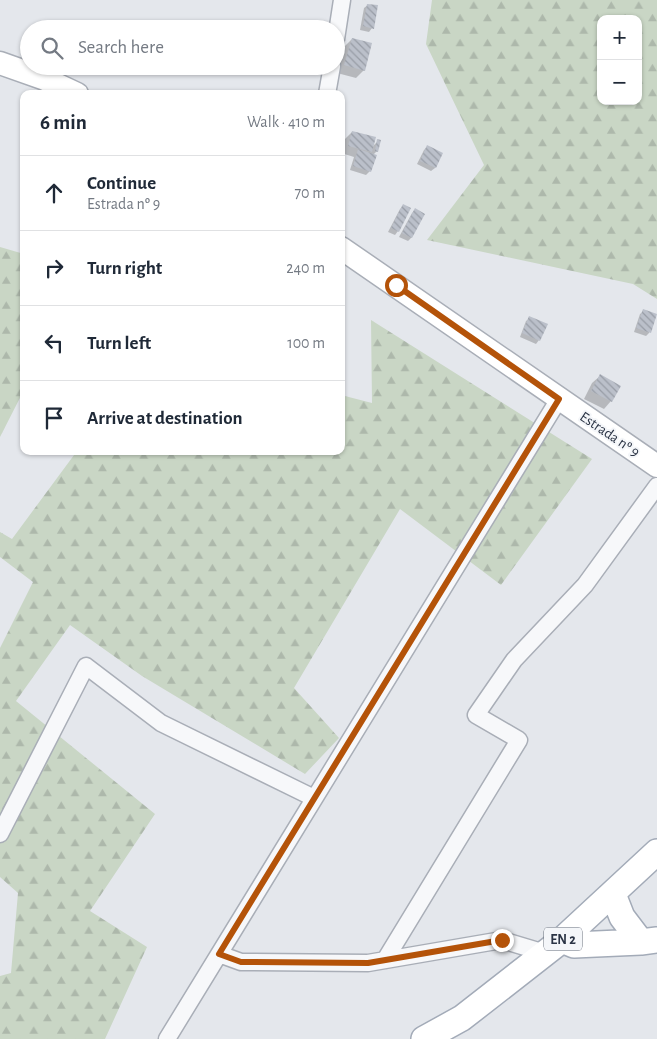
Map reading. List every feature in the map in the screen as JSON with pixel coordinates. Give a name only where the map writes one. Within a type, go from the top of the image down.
[{"type":"main road","points":[[0,63],[20,70]]},
{"type":"main road","points":[[34,75],[68,90]]},
{"type":"main road","name":"Estrada nº 9","points":[[345,251],[657,466]]},
{"type":"main road","name":"EN 2","points":[[424,1039],[462,1018],[553,946],[613,894],[657,852]]},
{"type":"main road","points":[[613,894],[622,917],[649,941]]},
{"type":"main road","points":[[553,946],[649,941]]},
{"type":"street","points":[[339,20],[342,0]]},
{"type":"street","points":[[329,90],[331,75]]},
{"type":"street","points":[[167,1039],[559,399]]},
{"type":"street","points":[[385,960],[519,740],[476,715],[514,660],[584,585],[657,486]]},
{"type":"street","points":[[0,834],[86,666],[161,723],[314,798]]},
{"type":"street","points":[[219,954],[241,962],[368,963],[502,940],[553,946]]},
{"type":"green space","points":[[432,0],[657,0],[657,299],[633,284],[427,240],[484,165],[426,44]]},
{"type":"green space","points":[[0,247],[20,253],[20,398],[0,437]]},
{"type":"green space","points":[[371,320],[592,459],[501,585],[400,509],[294,688],[339,738],[305,774],[142,676],[70,625],[16,701],[155,814],[90,911],[147,947],[105,1039],[0,1039],[0,976],[11,973],[18,893],[0,877],[0,648],[33,582],[0,557],[0,532],[12,539],[74,455],[345,455],[345,396],[372,403]]},
{"type":"building","points":[[367,4],[378,5],[374,29],[363,26]]},
{"type":"building","points":[[352,38],[372,43],[365,71],[345,65]]},
{"type":"building","points":[[352,131],[376,137],[372,152],[348,146]]},
{"type":"building","points":[[377,139],[381,140],[378,152],[375,151]]},
{"type":"building","points":[[427,145],[443,153],[436,168],[420,161]]},
{"type":"building","points":[[358,149],[377,155],[371,172],[353,166]]},
{"type":"building","points":[[403,204],[411,208],[399,232],[391,228]]},
{"type":"building","points":[[415,208],[425,214],[412,238],[402,233]]},
{"type":"building","points":[[643,309],[657,314],[651,333],[636,328]]},
{"type":"building","points":[[529,316],[548,324],[540,341],[522,333]]},
{"type":"building","points":[[600,374],[621,386],[612,402],[591,391]]},
{"type":"route","points":[[396,285],[559,399],[219,954],[241,962],[368,963],[502,940]]}]
